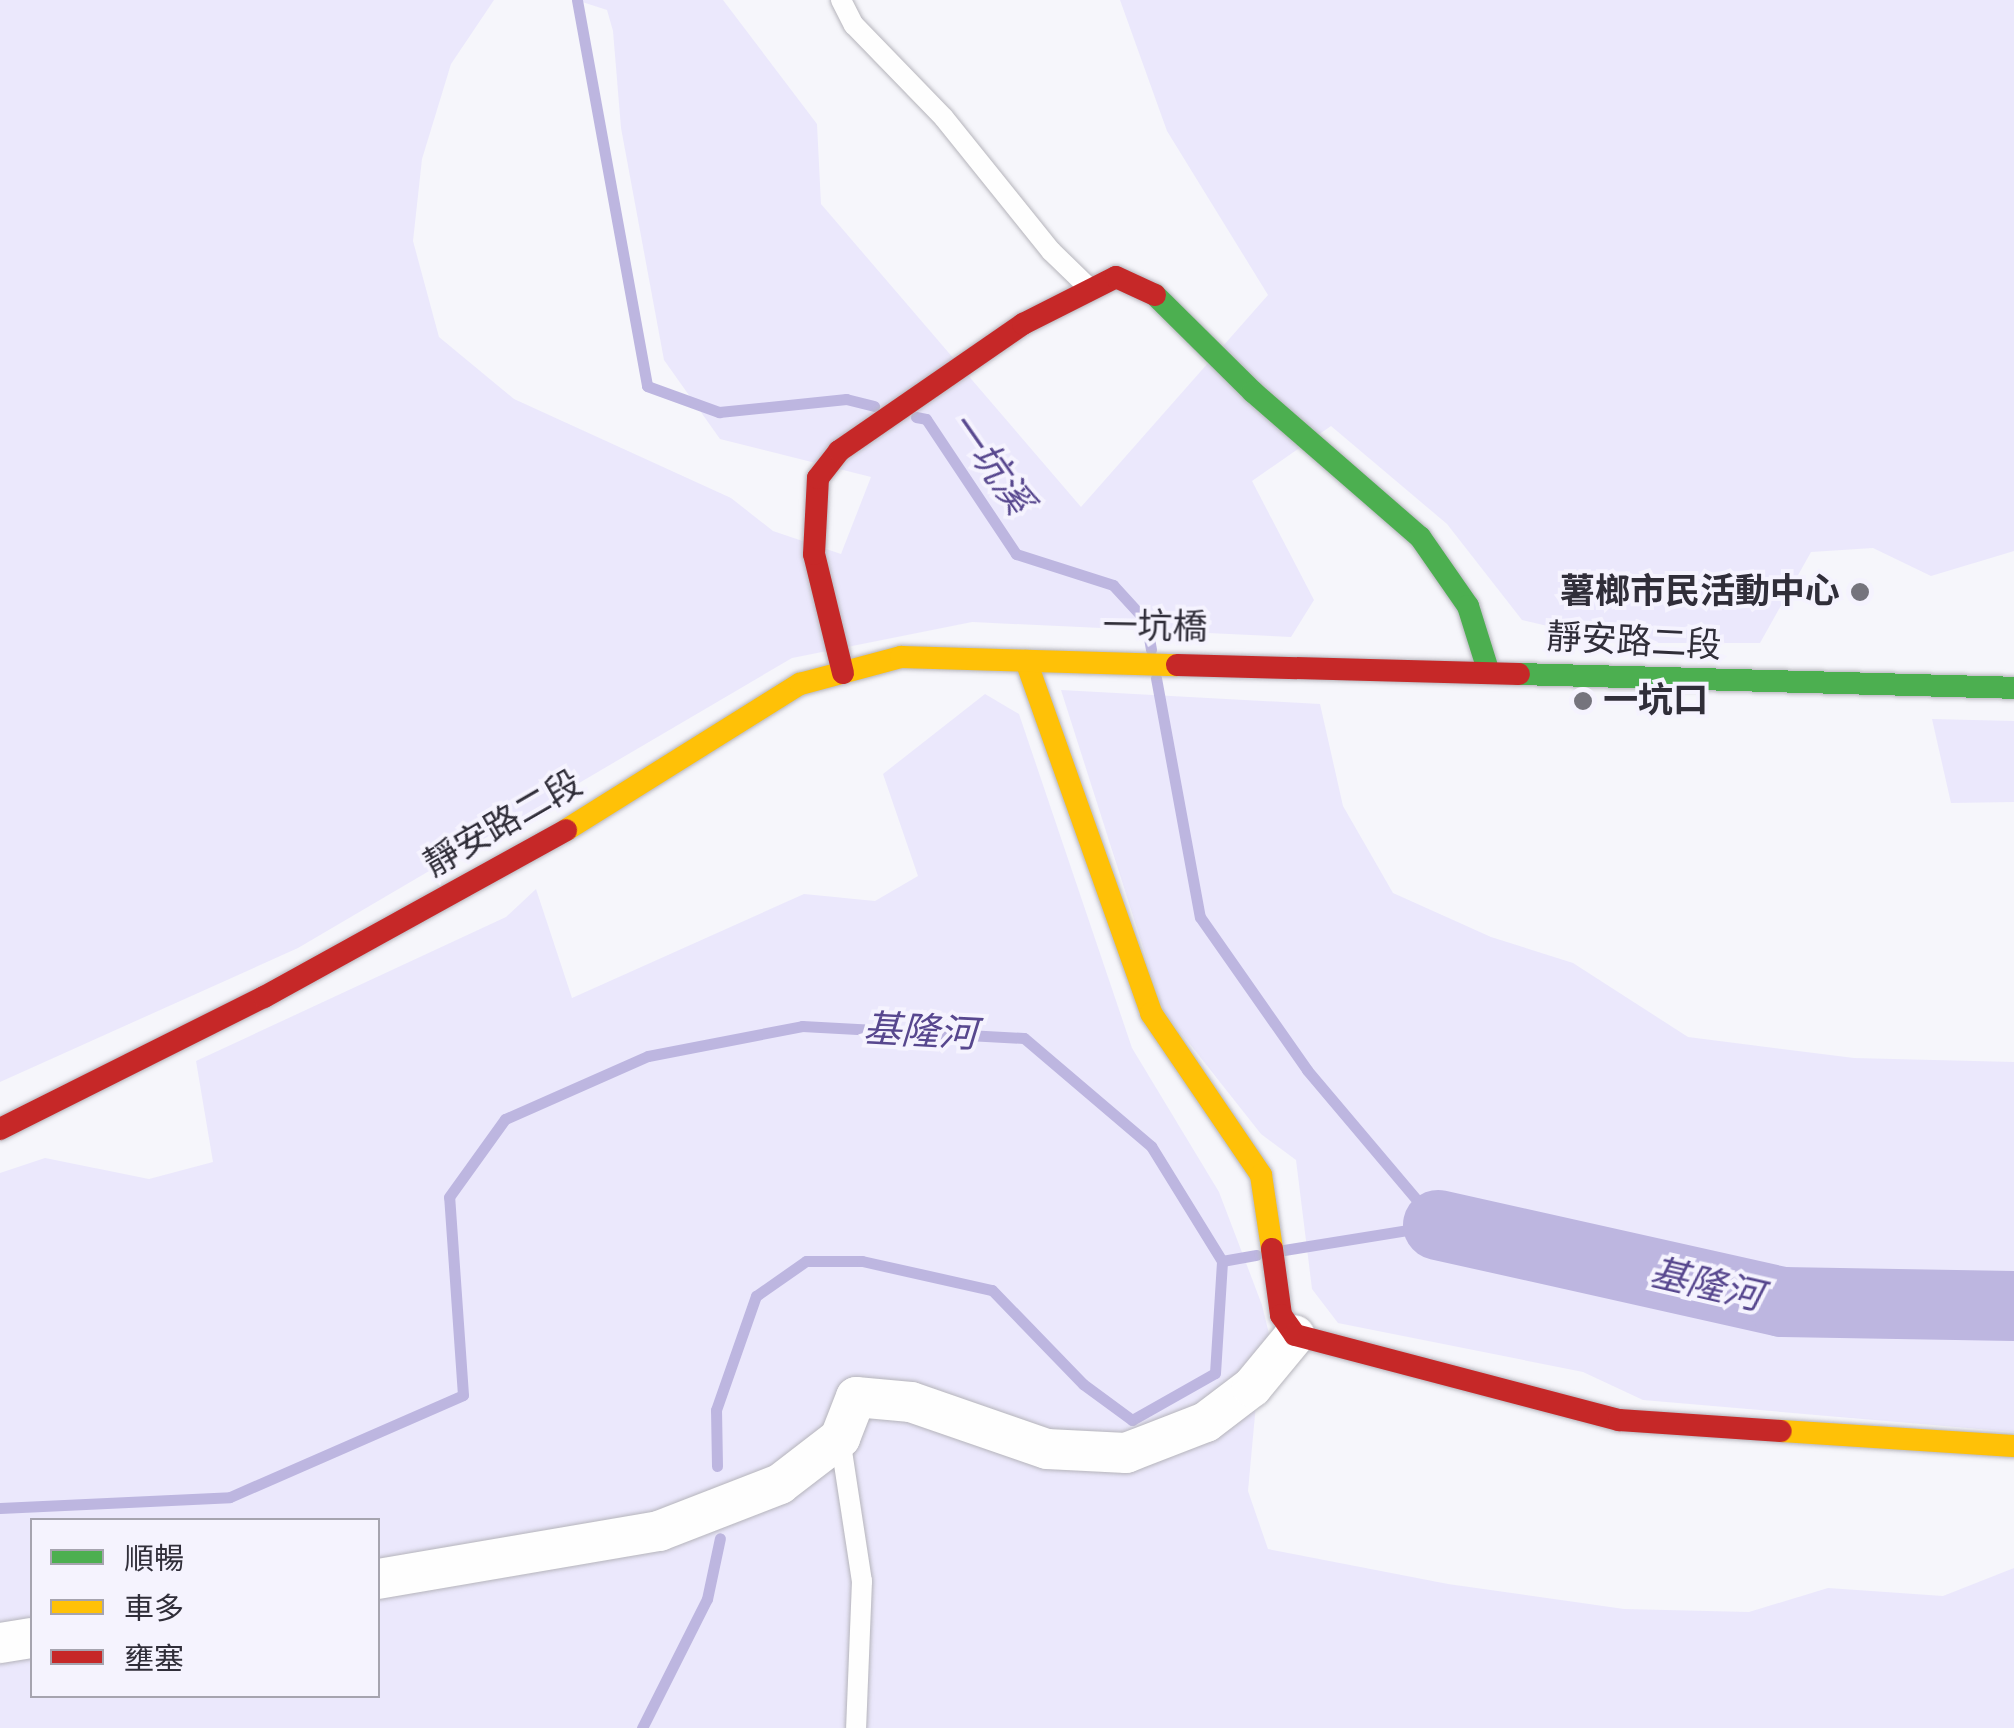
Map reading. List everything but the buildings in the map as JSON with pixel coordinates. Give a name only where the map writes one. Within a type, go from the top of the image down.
[{"type":"street","points":[[842,673],[814,554],[818,478],[839,451],[1023,324],[1116,276],[1167,300],[1253,392],[1390,506],[1448,570],[1478,626],[1488,670]]},
{"type":"street","name":"靜安路二段","points":[[0,1129],[264,996],[552,839],[800,684],[901,657],[1058,660]]},
{"type":"street","name":"一坑橋","points":[[1058,660],[1251,663]]},
{"type":"street","points":[[380,1579],[660,1530],[780,1484],[840,1438],[856,1396],[911,1402],[1047,1448],[1126,1453],[1206,1422],[1252,1388],[1288,1325],[1261,1175],[1151,1014],[1026,661]]},
{"type":"street","name":"靜安路二段","points":[[1251,663],[1874,688],[2014,688]]},
{"type":"street","points":[[1288,1325],[1620,1420],[2014,1446]]},
{"type":"street","points":[[0,1643],[30,1638]]},
{"type":"lane","points":[[841,0],[854,26],[944,118],[1051,251],[1091,290]]},
{"type":"lane","points":[[840,1438],[862,1581],[856,1728]]},
{"type":"shaded area","points":[[0,0],[494,0],[451,64],[422,159],[413,241],[439,337],[514,399],[731,498],[773,531],[841,554],[871,477],[720,439],[664,360],[621,128],[613,31],[607,10],[576,0],[723,0],[817,124],[821,204],[1081,507],[1268,295],[1167,131],[1120,0],[2014,0],[2014,551],[1931,576],[1873,548],[1811,552],[1760,643],[1621,643],[1522,620],[1447,524],[1331,426],[1252,481],[1314,600],[1291,637],[972,622],[792,658],[298,948],[0,1082]]},
{"type":"shaded area","points":[[1061,690],[1320,704],[1343,806],[1393,893],[1491,937],[1573,963],[1688,1037],[1854,1058],[2014,1062],[2014,1432],[1643,1400],[1583,1372],[1338,1323],[1312,1289],[1296,1160],[1261,1134],[1163,1010]]},
{"type":"shaded area","points":[[985,694],[1019,714],[1132,1048],[1219,1192],[1262,1305],[1271,1342],[1256,1404],[1248,1491],[1268,1549],[1448,1584],[1624,1609],[1749,1612],[1828,1588],[1943,1596],[2014,1568],[2014,1728],[0,1728],[0,1173],[45,1158],[149,1179],[213,1162],[196,1061],[506,917],[536,889],[572,998],[804,894],[875,901],[918,876],[883,774]]},
{"type":"shaded area","points":[[1932,719],[2014,721],[2014,802],[1951,803]]},
{"type":"waterway","name":"一坑溪","points":[[577,0],[647,386],[719,412],[846,399],[874,406]]},
{"type":"waterway","name":"一坑溪","points":[[916,417],[926,419],[1016,554],[1113,585],[1146,621],[1151,650]]},
{"type":"waterway","name":"一坑溪","points":[[1156,678],[1200,917],[1307,1070],[1438,1225]]},
{"type":"waterway","name":"基隆河","points":[[0,1508],[230,1497],[463,1395],[449,1197],[505,1119],[648,1056],[802,1026],[1024,1038],[1151,1146],[1222,1261],[1256,1255]]},
{"type":"waterway","name":"基隆河","points":[[1284,1250],[1438,1225]]},
{"type":"waterway","name":"基隆河","points":[[1438,1225],[1782,1302],[2014,1306]]},
{"type":"waterway","points":[[717,1466],[716,1410],[756,1296],[806,1261],[862,1261],[992,1290],[1083,1384],[1132,1420],[1215,1373],[1222,1261]]},
{"type":"waterway","points":[[642,1728],[707,1599],[720,1538]]},
{"type":"traffic: fast","points":[[1155,295],[1253,392],[1420,537],[1468,606],[1488,670]]},
{"type":"traffic: fast","points":[[1519,674],[2014,688]]},
{"type":"traffic: slow","points":[[566,830],[800,684],[901,657],[1177,665]]},
{"type":"traffic: slow","points":[[1026,661],[1151,1013],[1261,1175],[1272,1249]]},
{"type":"traffic: slow","points":[[1781,1431],[2014,1446]]},
{"type":"traffic: jam","points":[[843,673],[814,554],[818,478],[839,451],[1023,324],[1116,277],[1155,295]]},
{"type":"traffic: jam","points":[[1177,665],[1519,674]]},
{"type":"traffic: jam","points":[[0,1129],[264,997],[566,830]]},
{"type":"traffic: jam","points":[[1272,1249],[1281,1315],[1295,1335],[1619,1420],[1781,1431]]},
{"type":"place","name":"薯榔市民活動中心","points":[[1860,592]]},
{"type":"place","name":"一坑口","points":[[1583,701]]}]
